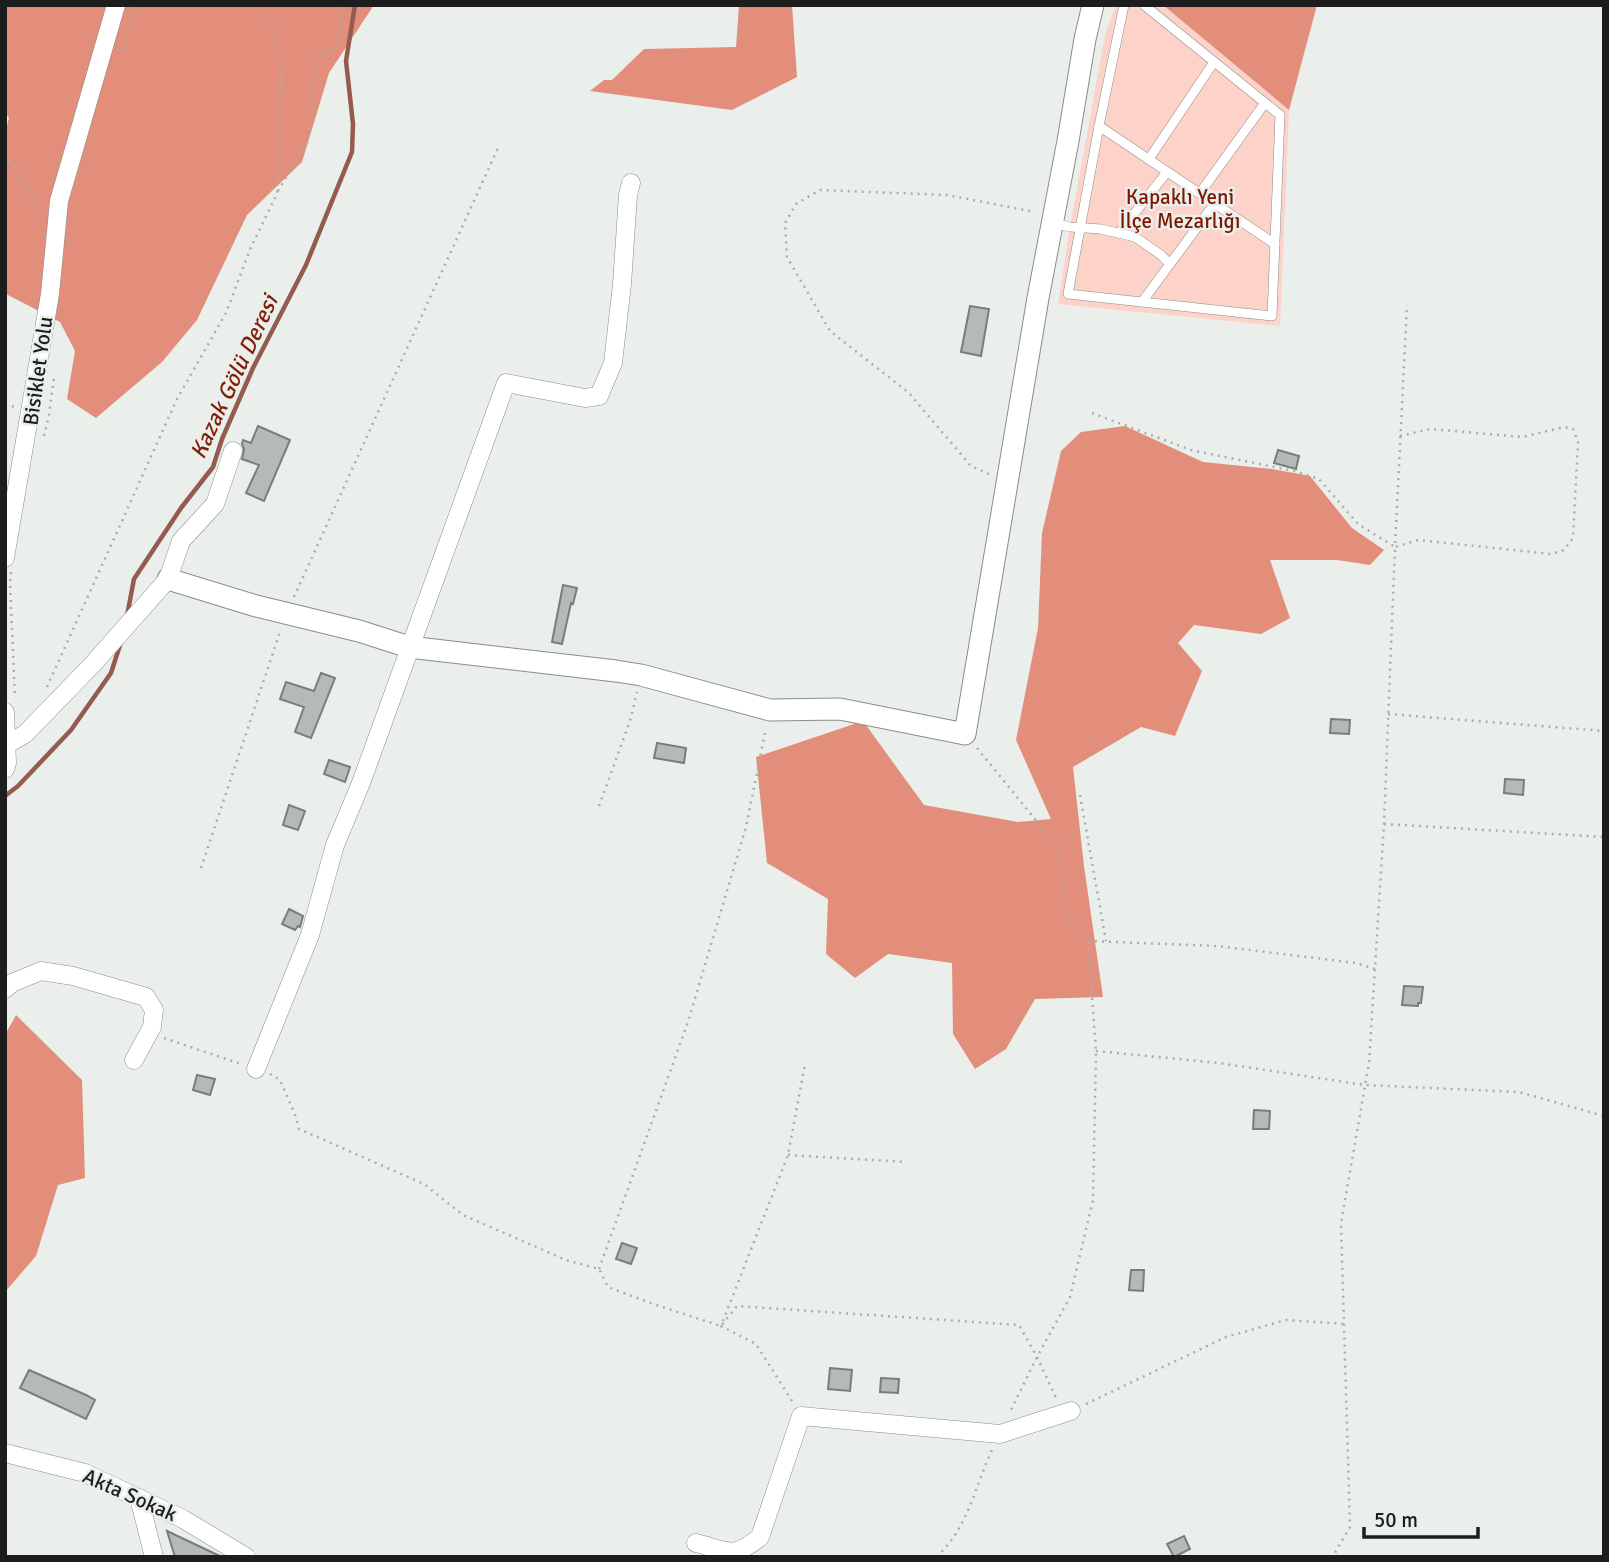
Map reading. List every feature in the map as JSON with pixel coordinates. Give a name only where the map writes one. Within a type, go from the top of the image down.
[{"type":"street","points":[[9,561],[50,294],[59,201],[116,5]]},
{"type":"street","points":[[168,579],[409,647],[640,675],[770,710],[841,709],[965,734],[1052,219],[1093,5]]},
{"type":"street","points":[[256,1069],[310,935],[335,845],[506,383],[585,398],[599,396],[614,363],[631,183]]},
{"type":"street","points":[[6,745],[25,734],[92,665],[168,579],[181,541],[215,504],[233,451]]},
{"type":"street","points":[[5,769],[10,706]]},
{"type":"street","points":[[5,989],[12,983],[41,971],[73,976],[146,997],[154,1010],[152,1027],[134,1060]]},
{"type":"street","points":[[696,1543],[734,1553],[745,1549],[760,1537],[801,1416],[1000,1434],[1071,1411]]},
{"type":"street","name":"Akta Sokak","points":[[5,1454],[85,1473],[183,1519],[246,1557]]},
{"type":"street","points":[[138,1498],[154,1557]]},
{"type":"lane","points":[[1125,5],[1068,294],[1272,316],[1280,115],[1143,5]]},
{"type":"lane","points":[[1149,159],[1214,62]]},
{"type":"lane","points":[[1200,194],[1265,103]]},
{"type":"lane","points":[[1099,126],[1275,244]]},
{"type":"lane","points":[[1119,233],[1167,172]]},
{"type":"lane","points":[[1142,302],[1215,203]]},
{"type":"lane","points":[[1052,219],[1080,228],[1101,229],[1135,237],[1170,264]]},
{"type":"path","points":[[119,58],[135,5]]},
{"type":"path","points":[[267,5],[282,59],[277,194]]},
{"type":"path","points":[[43,696],[177,399],[226,313],[251,247],[277,194],[308,141],[316,59],[339,45],[344,5]]},
{"type":"path","points":[[201,868],[286,614],[498,148]]},
{"type":"path","points":[[5,155],[41,214]]},
{"type":"path","points":[[1008,483],[971,466],[909,393],[830,331],[787,257],[785,223],[796,204],[820,190],[947,195],[1052,219]]},
{"type":"path","points":[[1330,1557],[1350,1527],[1341,1223],[1369,1063],[1384,824],[1407,305]]},
{"type":"path","name":"Bisiklet Yolu","points":[[42,442],[49,415],[54,375]]},
{"type":"path","points":[[1092,412],[1191,450],[1294,471],[1319,479],[1358,524],[1395,547],[1418,540],[1551,554],[1564,550],[1573,538],[1578,442],[1573,429],[1564,427],[1523,437],[1430,429],[1400,436]]},
{"type":"path","points":[[9,561],[10,706]]},
{"type":"path","points":[[599,806],[630,721],[640,675]]},
{"type":"path","points":[[770,710],[746,827],[692,1009],[599,1269],[608,1287],[721,1326],[756,1344],[801,1416]]},
{"type":"path","points":[[1388,714],[1604,731]]},
{"type":"path","points":[[937,1557],[955,1536],[983,1469],[1037,1357],[1070,1297],[1093,1200],[1096,1051],[1088,941],[1068,920],[1058,850],[965,734]]},
{"type":"path","points":[[1080,795],[1106,941]]},
{"type":"path","points":[[1384,824],[1604,837]]},
{"type":"path","points":[[1088,941],[1217,946],[1356,963],[1375,969]]},
{"type":"path","points":[[152,1027],[162,1038],[266,1072],[280,1080],[299,1129],[424,1184],[463,1215],[566,1260],[599,1269]]},
{"type":"path","points":[[1096,1051],[1219,1063],[1365,1085],[1519,1091],[1604,1116]]},
{"type":"path","points":[[721,1326],[788,1155],[805,1064]]},
{"type":"path","points":[[788,1155],[906,1162]]},
{"type":"path","points":[[721,1326],[737,1306],[1019,1325],[1058,1400],[1071,1411],[1226,1338],[1286,1320],[1344,1324]]},
{"type":"green space","name":"Kapaklı Yeni İlçe Mezarlığı","points":[[1116,5],[1163,5],[1289,110],[1280,326],[1058,304],[1105,35]]},
{"type":"shaded area","points":[[5,5],[374,5],[329,73],[302,162],[247,215],[197,320],[162,362],[96,418],[67,399],[75,351],[60,322],[5,292],[5,133],[9,118],[5,112]]},
{"type":"shaded area","points":[[739,5],[792,5],[797,77],[732,110],[590,91],[604,80],[612,80],[644,49],[736,47]]},
{"type":"shaded area","points":[[1163,5],[1317,5],[1289,110]]},
{"type":"shaded area","points":[[1125,426],[1203,462],[1310,476],[1352,528],[1384,550],[1370,565],[1337,560],[1270,560],[1290,618],[1261,634],[1194,625],[1178,643],[1202,671],[1175,736],[1141,727],[1073,767],[1103,997],[1035,999],[1006,1049],[975,1069],[953,1034],[952,963],[888,954],[855,978],[826,954],[828,899],[767,863],[756,757],[863,721],[924,805],[1018,822],[1051,819],[1016,740],[1038,628],[1042,533],[1061,451],[1081,432]]},
{"type":"shaded area","points":[[16,1015],[82,1080],[85,1178],[58,1185],[36,1256],[5,1292],[5,1035]]},
{"type":"building","points":[[970,306],[989,309],[981,356],[961,352]]},
{"type":"building","points":[[258,426],[290,440],[264,501],[246,493],[259,465],[242,459],[243,440],[251,443]]},
{"type":"building","points":[[1278,450],[1299,456],[1296,469],[1274,463]]},
{"type":"building","points":[[563,585],[577,588],[562,644],[552,642]]},
{"type":"building","points":[[321,673],[335,678],[311,738],[295,732],[304,707],[280,699],[286,682],[314,691]]},
{"type":"building","points":[[1331,719],[1350,720],[1349,734],[1330,733]]},
{"type":"building","points":[[657,743],[686,748],[684,763],[654,758]]},
{"type":"building","points":[[329,760],[350,767],[345,782],[324,774]]},
{"type":"building","points":[[1505,779],[1524,780],[1523,795],[1504,793]]},
{"type":"building","points":[[289,805],[305,811],[298,830],[283,825]]},
{"type":"building","points":[[289,909],[303,916],[300,927],[295,930],[282,924]]},
{"type":"building","points":[[1404,986],[1423,987],[1421,1003],[1418,1003],[1418,1006],[1402,1005]]},
{"type":"building","points":[[197,1075],[215,1079],[210,1095],[193,1090]]},
{"type":"building","points":[[1254,1110],[1270,1111],[1269,1129],[1253,1129]]},
{"type":"building","points":[[622,1243],[637,1248],[631,1264],[616,1259]]},
{"type":"building","points":[[1131,1270],[1144,1270],[1143,1291],[1129,1290]]},
{"type":"building","points":[[830,1368],[852,1370],[850,1391],[828,1389]]},
{"type":"building","points":[[29,1370],[95,1400],[86,1419],[20,1388]]},
{"type":"building","points":[[881,1378],[899,1379],[898,1393],[880,1392]]},
{"type":"building","points":[[167,1531],[222,1557],[175,1557]]},
{"type":"building","points":[[1184,1536],[1190,1549],[1174,1557],[1167,1544]]},
{"type":"waterway","name":"Kazak Gölü Deresi","points":[[127,616],[134,579],[181,508],[213,467],[222,439],[253,368],[306,265],[352,152],[353,124],[346,61],[355,5]]},
{"type":"waterway","name":"Kazak Gölü Deresi","points":[[5,796],[18,786],[71,730],[111,673],[121,642]]}]
